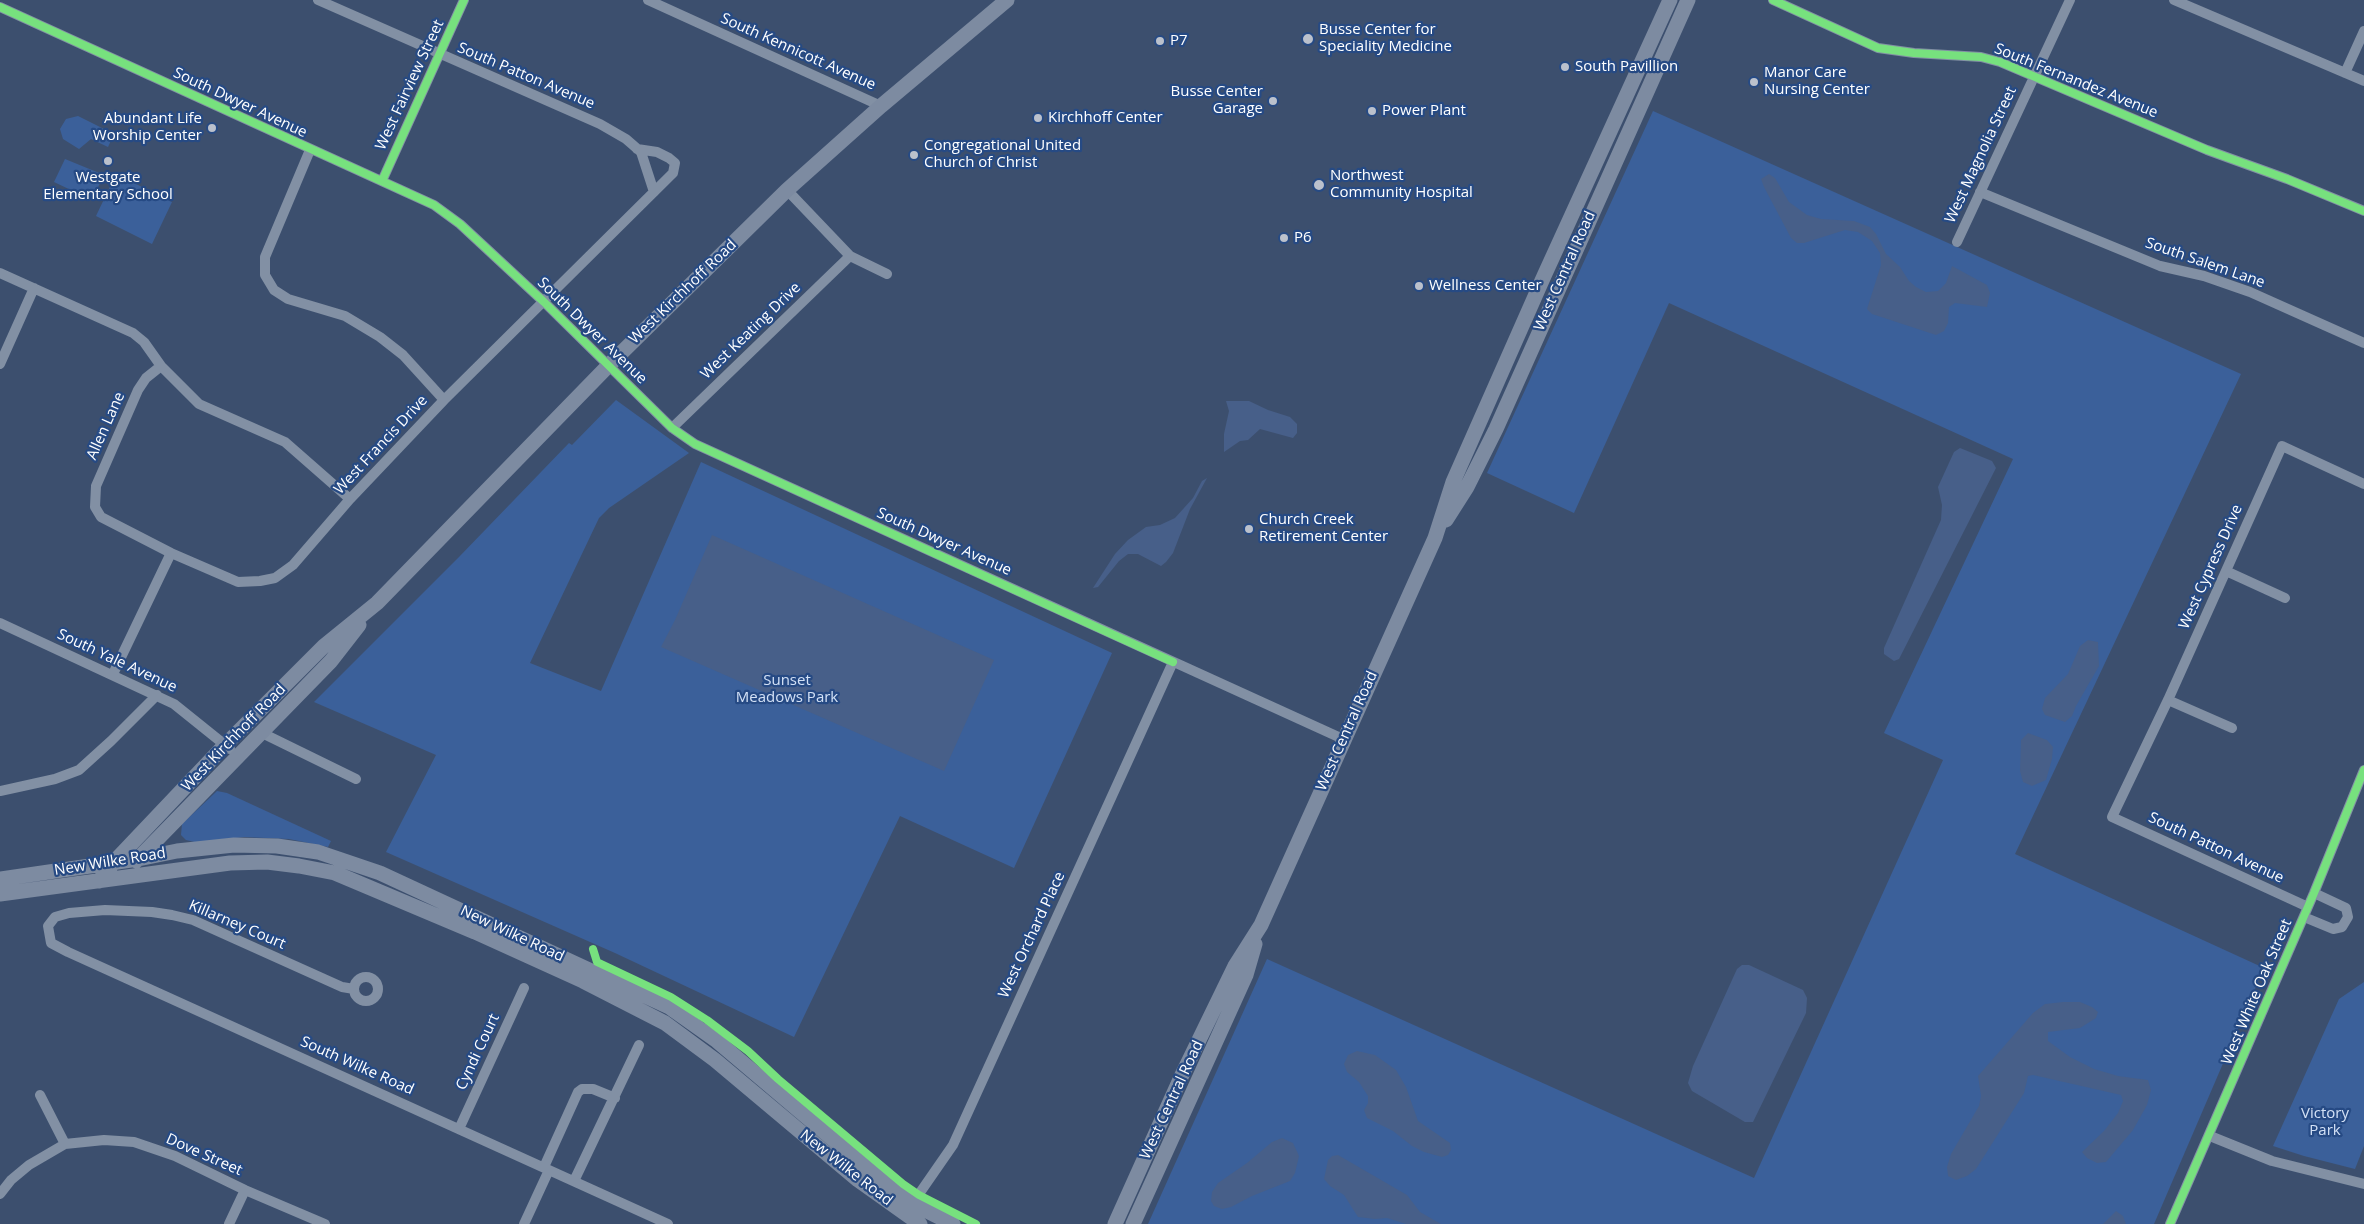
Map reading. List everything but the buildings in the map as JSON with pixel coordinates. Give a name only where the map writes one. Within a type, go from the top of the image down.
[{"type":"main road","name":"West Kirchhoff Road","points":[[120,878],[331,661],[377,603],[608,366],[787,190],[881,106],[1007,0]]},
{"type":"main road","name":"West Central Road","points":[[1134,1224],[1242,984],[1260,925],[1435,538],[1453,482],[1588,176],[1670,0]]},
{"type":"main road","name":"West Central Road","points":[[1435,538],[1467,487],[1496,429],[1688,0]]},
{"type":"main road","name":"West Kirchhoff Road","points":[[99,881],[114,862],[226,745],[324,646],[377,603]]},
{"type":"main road","points":[[178,819],[176,839],[179,843],[196,849]]},
{"type":"main road","name":"New Wilke Road","points":[[0,878],[234,845],[277,846],[318,852],[380,873],[670,1007],[717,1041],[867,1168],[909,1209],[920,1224]]},
{"type":"main road","name":"New Wilke Road","points":[[0,894],[203,866],[267,862],[335,873],[369,886],[583,981],[665,1023],[715,1060],[851,1174],[909,1209],[953,1224]]},
{"type":"main road","name":"West Central Road","points":[[1115,1224],[1182,1075],[1235,966],[1260,925]]},
{"type":"street","name":"South Patton Avenue","points":[[318,0],[439,55],[600,124],[626,138],[641,152],[654,192],[673,172],[675,163],[657,152],[637,148]]},
{"type":"street","name":"West Fairview Street","points":[[382,181],[464,0]]},
{"type":"street","name":"South Kennicott Avenue","points":[[648,0],[881,106]]},
{"type":"street","name":"South Fernandez Avenue","points":[[1773,0],[1878,48],[1914,54],[1981,57],[2000,62],[2207,150],[2364,211]]},
{"type":"street","name":"West Magnolia Street","points":[[1957,242],[2070,0]]},
{"type":"street","points":[[2174,0],[2364,81]]},
{"type":"street","name":"South Dwyer Avenue","points":[[0,7],[434,205],[460,224],[544,302],[672,428],[695,444],[1343,739]]},
{"type":"street","points":[[2345,73],[2364,31]]},
{"type":"street","points":[[310,150],[265,257],[265,275],[274,290],[288,299],[345,316],[380,337],[403,355],[444,400]]},
{"type":"street","points":[[787,190],[850,256],[888,274]]},
{"type":"street","name":"West Francis Drive","points":[[95,507],[101,517],[109,523],[238,582],[275,578],[293,565],[350,499],[444,400],[654,192]]},
{"type":"street","name":"South Salem Lane","points":[[1980,192],[2160,266],[2204,276],[2250,292],[2364,343]]},
{"type":"street","name":"West Keating Drive","points":[[672,428],[850,256]]},
{"type":"street","points":[[0,273],[133,333],[144,342],[161,366],[199,404],[285,442],[350,499]]},
{"type":"street","points":[[0,364],[34,288]]},
{"type":"street","name":"Allen Lane","points":[[95,507],[96,486],[138,390],[146,378],[161,366]]},
{"type":"street","name":"West Cypress Drive","points":[[2112,817],[2168,700],[2282,446],[2364,484]]},
{"type":"street","points":[[113,674],[171,553]]},
{"type":"street","points":[[2226,571],[2285,598]]},
{"type":"street","name":"South Yale Avenue","points":[[0,623],[174,704],[226,745],[238,757]]},
{"type":"street","name":"West Orchard Place","points":[[909,1209],[953,1145],[1173,662]]},
{"type":"street","points":[[0,791],[55,779],[79,770],[112,741],[157,695]]},
{"type":"street","points":[[2168,700],[2232,728]]},
{"type":"street","points":[[262,733],[356,779]]},
{"type":"street","name":"West White Oak Street","points":[[2170,1224],[2304,917],[2364,770]]},
{"type":"street","name":"South Patton Avenue","points":[[2112,817],[2308,907]]},
{"type":"street","name":"West White Oak Street","points":[[2304,917],[2333,929],[2342,927],[2348,917],[2346,908],[2314,893]]},
{"type":"street","name":"Killarney Court","points":[[48,926],[55,917],[69,913],[105,910],[152,912],[172,915],[193,920],[342,987],[354,989]]},
{"type":"street","name":"South Wilke Road","points":[[48,926],[51,943],[668,1224]]},
{"type":"street","name":"Cyndi Court","points":[[459,1129],[524,988]]},
{"type":"street","points":[[574,1182],[639,1045]]},
{"type":"street","points":[[524,1224],[578,1092],[582,1089],[593,1089],[615,1098]]},
{"type":"street","points":[[0,1194],[11,1180],[29,1165],[64,1144],[40,1095]]},
{"type":"street","points":[[2210,1136],[2272,1161],[2364,1184]]},
{"type":"street","name":"Dove Street","points":[[64,1144],[104,1140],[134,1142],[175,1156],[245,1190],[325,1224]]},
{"type":"street","points":[[228,1224],[245,1190]]},
{"type":"green space","points":[[1653,111],[2241,374],[2015,854],[2264,968],[2154,1224],[1148,1224],[1267,959],[1754,1178],[1943,760],[1884,733],[2013,459],[1669,303],[1574,513],[1487,473]]},
{"type":"green space","points":[[78,116],[114,134],[108,147],[91,139],[79,149],[63,139],[60,129],[66,119]]},
{"type":"green space","points":[[65,159],[104,175],[92,200],[54,182]]},
{"type":"green space","points":[[116,174],[172,202],[152,244],[96,216]]},
{"type":"green space","name":"Sunset Meadows Park","points":[[616,400],[689,453],[609,508],[599,518],[530,663],[601,691],[701,462],[1112,653],[1014,868],[900,816],[794,1037],[615,953],[386,852],[436,755],[314,702],[459,557],[569,443],[572,445]]},
{"type":"green space","points":[[217,791],[227,793],[331,841],[328,847],[289,839],[244,837],[199,843],[186,840],[181,835],[182,824]]},
{"type":"green space","name":"Victory Park","points":[[2364,982],[2364,1146],[2355,1169],[2273,1146],[2339,999]]},
{"type":"shaded area","points":[[1769,174],[1775,178],[1789,202],[1807,215],[1821,219],[1854,221],[1870,227],[1876,234],[1886,254],[1900,267],[1909,281],[1916,287],[1926,292],[1938,291],[1946,283],[1952,266],[1987,285],[1990,293],[1987,307],[1955,303],[1949,307],[1948,323],[1944,331],[1936,335],[1872,314],[1867,309],[1881,265],[1880,253],[1872,241],[1858,232],[1845,230],[1804,243],[1797,243],[1791,238],[1764,187],[1761,179]]},
{"type":"shaded area","points":[[1226,401],[1249,401],[1290,417],[1297,424],[1297,433],[1293,438],[1260,429],[1248,440],[1240,441],[1224,452],[1224,434],[1229,411]]},
{"type":"shaded area","points":[[1960,448],[1992,461],[1996,468],[1899,659],[1894,661],[1884,654],[1884,648],[1941,520],[1942,505],[1938,487],[1954,452]]},
{"type":"shaded area","points":[[1207,478],[1190,509],[1173,553],[1166,562],[1161,566],[1138,554],[1128,554],[1119,561],[1098,587],[1093,588],[1115,554],[1128,540],[1146,527],[1160,525],[1175,518],[1193,498],[1202,481]]},
{"type":"shaded area","points":[[712,535],[994,660],[944,771],[661,647],[675,620]]},
{"type":"shaded area","points":[[2088,640],[2098,642],[2099,666],[2072,716],[2065,722],[2045,715],[2042,709],[2045,698],[2068,674],[2080,646]]},
{"type":"shaded area","points":[[2028,733],[2047,740],[2053,747],[2052,759],[2046,780],[2032,786],[2023,782],[2020,771],[2021,740]]},
{"type":"shaded area","points":[[1742,965],[1749,965],[1803,990],[1807,998],[1806,1013],[1753,1122],[1745,1122],[1692,1091],[1688,1083],[1693,1066],[1737,969]]},
{"type":"shaded area","points":[[2080,1002],[2092,1007],[2098,1012],[2096,1018],[2080,1028],[2048,1032],[2048,1041],[2070,1057],[2094,1069],[2118,1076],[2148,1080],[2151,1090],[2147,1105],[2133,1130],[2106,1162],[2097,1163],[2087,1158],[2082,1152],[2104,1131],[2118,1113],[2123,1101],[2121,1095],[2033,1075],[2028,1076],[2024,1093],[1976,1169],[1967,1176],[1956,1180],[1948,1176],[1947,1167],[1951,1154],[1979,1106],[1981,1096],[1978,1076],[2033,1013],[2045,1004]]},
{"type":"shaded area","points":[[1357,1051],[1375,1055],[1396,1070],[1406,1087],[1418,1121],[1450,1143],[1451,1150],[1448,1155],[1442,1157],[1424,1152],[1412,1146],[1393,1131],[1367,1118],[1364,1110],[1368,1103],[1368,1096],[1359,1082],[1347,1072],[1344,1064],[1348,1055]]},
{"type":"shaded area","points":[[1282,1138],[1293,1143],[1299,1156],[1295,1173],[1290,1181],[1252,1196],[1231,1207],[1222,1209],[1214,1206],[1211,1201],[1212,1192],[1218,1183],[1247,1163],[1272,1142]]},
{"type":"shaded area","points":[[1338,1155],[1407,1195],[1420,1212],[1441,1224],[1406,1224],[1387,1218],[1358,1217],[1344,1195],[1330,1186],[1324,1179],[1328,1160],[1332,1156]]},
{"type":"shaded area","points":[[2116,1211],[2123,1216],[2126,1224],[2103,1224]]},
{"type":"cycle path","points":[[382,181],[464,0]]},
{"type":"cycle path","points":[[1773,0],[1878,48],[1914,53],[1981,57],[2000,62],[2207,150],[2287,179],[2364,211]]},
{"type":"cycle path","points":[[0,7],[434,205],[460,224],[544,302],[672,428],[695,444],[1173,662]]},
{"type":"cycle path","points":[[2170,1224],[2314,893],[2364,770]]},
{"type":"cycle path","points":[[593,949],[597,962],[671,997],[707,1020],[748,1051],[778,1079],[903,1184],[919,1195],[976,1224]]},
{"type":"place","name":"Busse Center for Speciality Medicine","points":[[1308,39]]},
{"type":"place","name":"P7","points":[[1160,41]]},
{"type":"place","name":"South Pavillion","points":[[1565,67]]},
{"type":"place","name":"Manor Care Nursing Center","points":[[1754,82]]},
{"type":"place","name":"Busse Center Garage","points":[[1273,101]]},
{"type":"place","name":"Power Plant","points":[[1372,111]]},
{"type":"place","name":"Kirchhoff Center","points":[[1038,118]]},
{"type":"place","name":"Abundant Life Worship Center","points":[[212,128]]},
{"type":"place","name":"Congregational United Church of Christ","points":[[914,155]]},
{"type":"place","name":"Westgate Elementary School","points":[[108,161]]},
{"type":"place","name":"Northwest Community Hospital","points":[[1319,185]]},
{"type":"place","name":"P6","points":[[1284,238]]},
{"type":"place","name":"Wellness Center","points":[[1419,286]]},
{"type":"place","name":"Church Creek Retirement Center","points":[[1249,529]]}]
